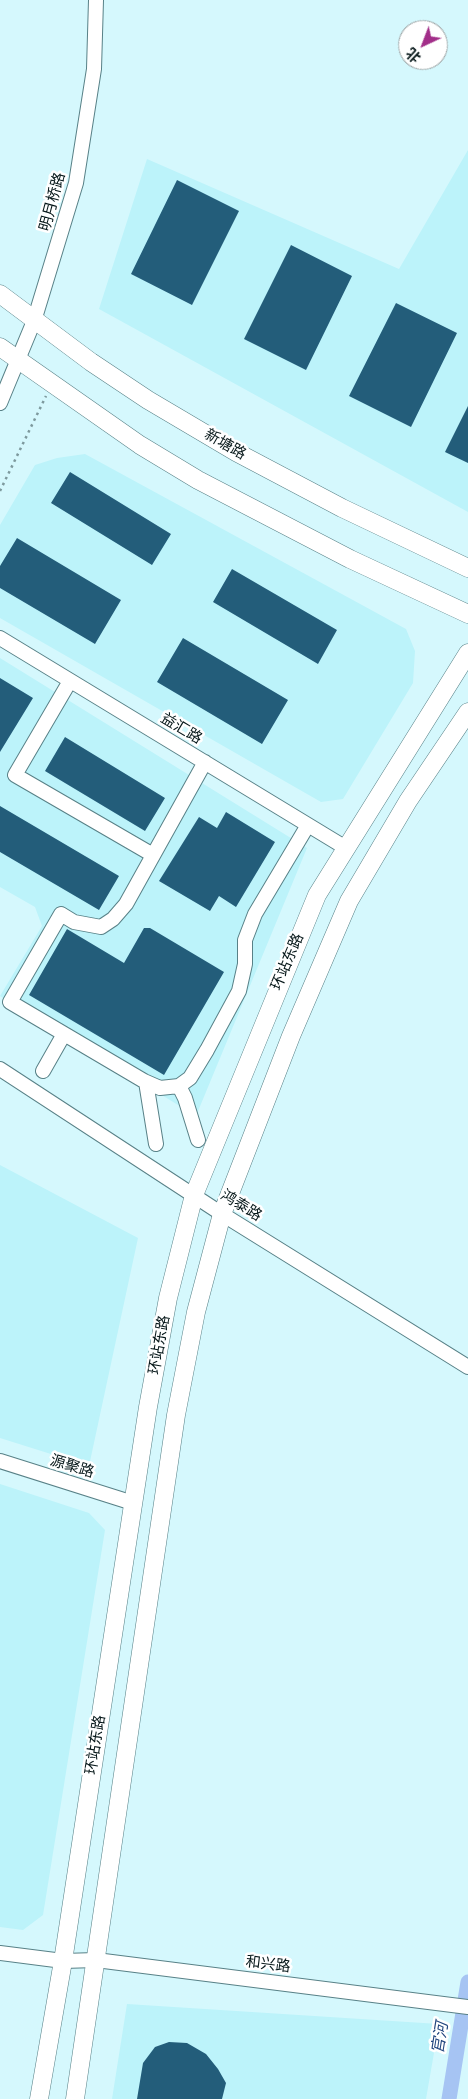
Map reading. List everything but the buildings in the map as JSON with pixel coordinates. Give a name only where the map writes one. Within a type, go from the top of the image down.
[{"type":"main road","name":"新塘路","points":[[0,294],[34,321],[148,400],[236,452],[342,508],[468,568]]},
{"type":"main road","points":[[0,347],[140,444],[198,480],[350,559],[468,614]]},
{"type":"main road","name":"环站东路","points":[[39,2099],[63,1960],[133,1503],[168,1298],[194,1195],[317,895],[468,653]]},
{"type":"main road","name":"环站东路","points":[[75,2099],[176,1415],[196,1312],[222,1214],[291,1036],[349,900],[408,801],[468,712]]},
{"type":"street","name":"明月桥路","points":[[0,403],[34,321],[76,183],[94,69],[96,0]]},
{"type":"street","name":"益汇路","points":[[0,638],[346,848]]},
{"type":"street","points":[[70,680],[15,776],[153,855]]},
{"type":"street","points":[[204,762],[126,904],[113,919],[101,927],[74,922],[61,914],[10,1002],[146,1082],[160,1088],[179,1086],[190,1078],[239,991],[246,964],[245,940],[255,914],[308,825]]},
{"type":"street","points":[[43,1071],[64,1034]]},
{"type":"street","name":"鸿泰路","points":[[0,1068],[222,1214],[468,1366]]},
{"type":"street","points":[[146,1082],[156,1144]]},
{"type":"street","points":[[179,1086],[185,1098],[198,1140]]},
{"type":"street","name":"源聚路","points":[[0,1461],[133,1503]]},
{"type":"street","name":"和兴路","points":[[0,1953],[63,1960],[96,1960],[468,2007]]},
{"type":"path","points":[[0,491],[52,384]]},
{"type":"shaded area","points":[[468,150],[468,512],[99,309],[147,159],[399,269]]},
{"type":"shaded area","points":[[85,454],[406,629],[415,651],[413,683],[343,799],[321,802],[0,618],[0,525],[35,465],[57,458]]},
{"type":"shaded area","points":[[0,658],[307,848],[196,1116],[0,996],[42,926],[35,907],[0,887]]},
{"type":"shaded area","points":[[0,1165],[138,1238],[89,1466],[0,1438]]},
{"type":"shaded area","points":[[0,1484],[89,1513],[105,1530],[43,1915],[23,1930],[0,1927]]},
{"type":"shaded area","points":[[127,2004],[439,2024],[426,2099],[112,2099]]},
{"type":"waterway","name":"官河","points":[[449,2099],[468,1982]]}]
